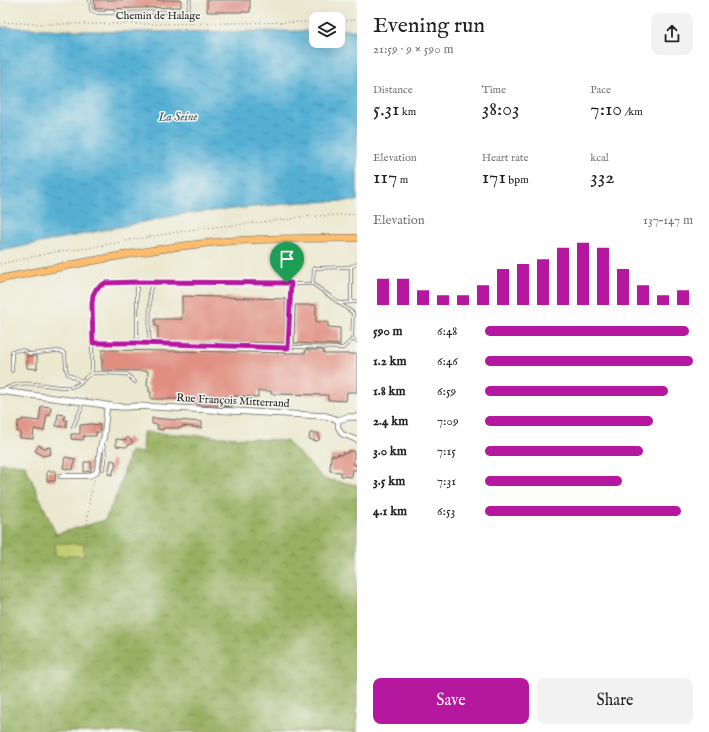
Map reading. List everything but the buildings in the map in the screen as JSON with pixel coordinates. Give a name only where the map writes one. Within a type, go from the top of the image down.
[{"type":"main road","points":[[0,280],[132,254],[191,245],[255,239],[357,238]]},
{"type":"street","name":"Rue François Mitterrand","points":[[1,391],[120,408],[137,406],[326,416],[338,420],[348,417],[357,417]]},
{"type":"street","points":[[61,476],[88,476],[94,474],[97,470],[101,444],[104,437],[108,406]]},
{"type":"street","points":[[338,420],[338,427],[342,434],[357,440]]},
{"type":"lane","points":[[90,0],[91,10],[98,13],[183,12],[188,10],[190,0]]},
{"type":"lane","points":[[313,284],[314,268],[351,266],[357,264]]},
{"type":"lane","points":[[351,266],[351,302]]},
{"type":"lane","points":[[137,282],[137,343]]},
{"type":"lane","points":[[149,344],[150,290],[154,282]]},
{"type":"lane","points":[[92,373],[93,295],[96,289],[105,283],[154,282],[313,284],[353,313],[352,340],[343,348],[93,343]]},
{"type":"lane","points":[[288,348],[291,283]]},
{"type":"lane","points":[[339,303],[357,302]]},
{"type":"lane","points":[[352,340],[357,341]]},
{"type":"lane","points":[[12,371],[12,351],[23,350],[30,354],[60,351],[65,354],[66,369],[68,374],[82,381]]},
{"type":"lane","points":[[1,391],[20,383],[73,387],[92,373],[127,374],[134,382]]},
{"type":"lane","points":[[73,427],[81,409],[82,402]]},
{"type":"lane","points":[[103,440],[104,469]]},
{"type":"path","points":[[345,21],[357,20]]},
{"type":"path","name":"Chemin de Halage","points":[[0,22],[38,24],[309,22]]},
{"type":"path","points":[[0,264],[54,252],[88,248],[196,229],[291,219],[300,216],[357,214]]},
{"type":"path","points":[[86,540],[89,503],[94,474]]},
{"type":"green space","points":[[143,432],[287,441],[324,479],[357,485],[357,732],[0,732],[0,463],[25,465],[56,534],[105,520],[118,492],[130,451],[142,453]]},
{"type":"green space","points":[[55,543],[84,544],[84,556],[55,556]]},
{"type":"water","name":"La Seine","points":[[0,27],[119,32],[309,31],[309,48],[345,48],[345,30],[357,30],[357,201],[303,202],[182,214],[0,251]]},
{"type":"route","points":[[105,283],[287,283],[291,283],[288,348],[93,343],[93,295],[96,289],[105,283]]}]
